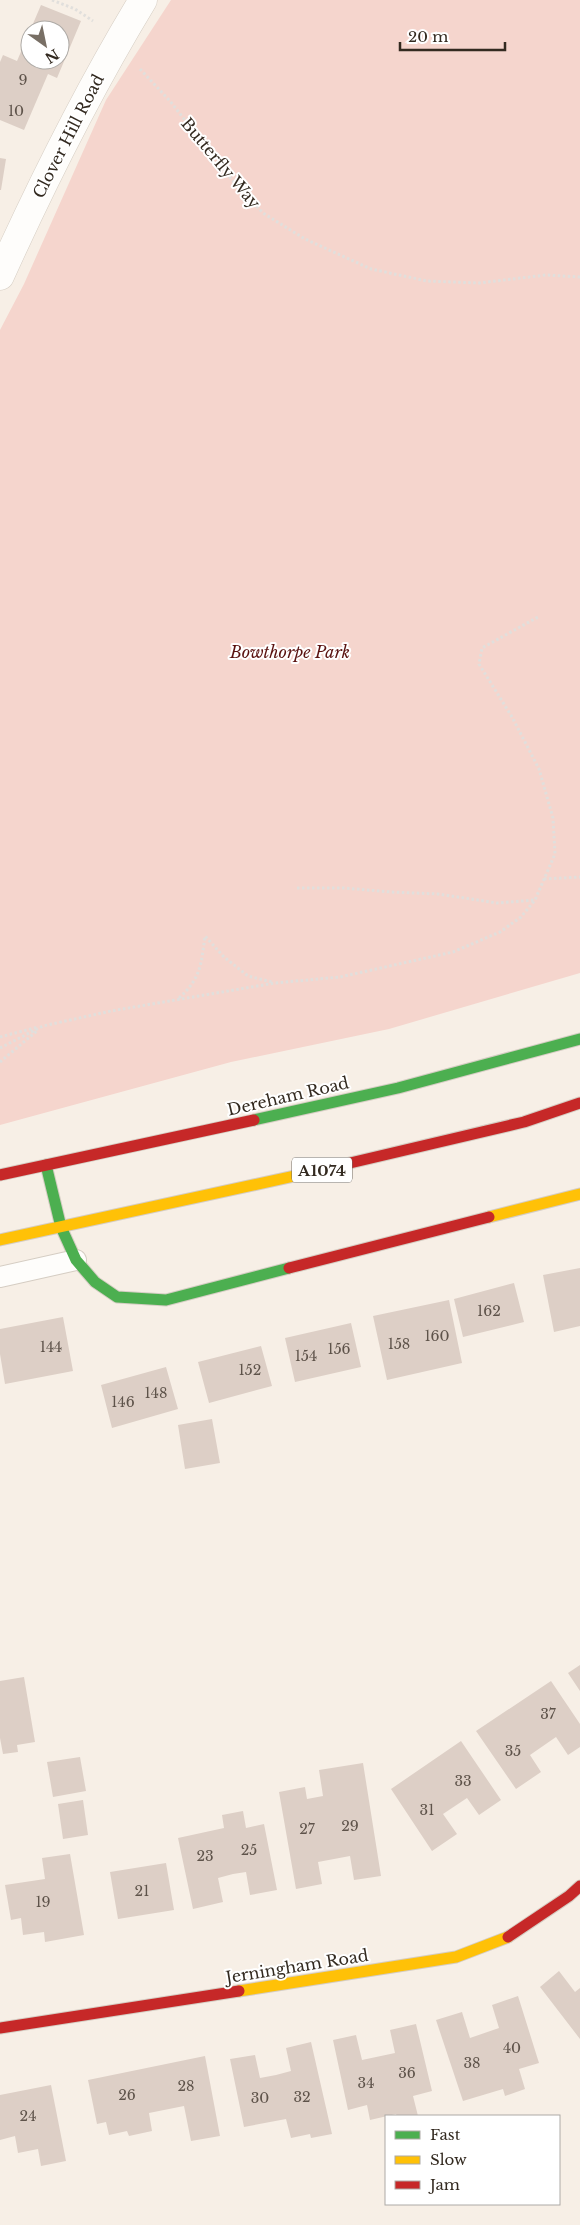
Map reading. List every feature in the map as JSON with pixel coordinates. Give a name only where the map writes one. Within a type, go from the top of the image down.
[{"type":"main road","name":"Dereham Road","points":[[0,1175],[398,1088],[580,1039]]},
{"type":"main road","name":"A1074","points":[[0,1240],[351,1164],[524,1122],[580,1103]]},
{"type":"main road","points":[[46,1165],[61,1227],[76,1260],[95,1282],[117,1297],[166,1300],[580,1194]]},
{"type":"main road","name":"Jerningham Road","points":[[0,2028],[456,1957],[511,1936],[569,1896],[580,1886]]},
{"type":"street","name":"Clover Hill Road","points":[[0,276],[44,180],[111,52],[144,0]]},
{"type":"lane","points":[[0,1276],[76,1260]]},
{"type":"path","points":[[52,0],[75,9],[96,23]]},
{"type":"path","name":"Butterfly Way","points":[[111,52],[137,66],[170,101],[232,180],[264,213],[304,239],[371,269],[427,280],[479,283],[546,275],[580,277]]},
{"type":"path","points":[[0,1037],[111,1011],[275,983],[340,977],[453,952],[500,932],[521,917],[536,900],[554,854],[553,818],[539,769],[512,717],[479,664],[482,648],[538,617]]},
{"type":"path","points":[[544,879],[580,877]]},
{"type":"path","points":[[297,888],[344,888],[438,894],[497,903],[536,900]]},
{"type":"path","points":[[178,1000],[192,987],[201,968],[206,936],[224,957],[248,976],[275,983]]},
{"type":"path","points":[[0,1048],[43,1026]]},
{"type":"path","points":[[0,1062],[43,1026]]},
{"type":"green space","name":"Bowthorpe Park","points":[[171,0],[580,0],[580,973],[389,1029],[231,1062],[0,1125],[0,330],[24,284],[106,100]]},
{"type":"building","points":[[41,5],[81,21],[70,47],[70,20],[34,20]]},
{"type":"building","points":[[20,54],[20,70],[60,70],[57,78],[48,74],[24,130],[0,120],[0,62],[3,55],[17,61]]},
{"type":"building","points":[[0,158],[6,159],[1,190],[0,190]]},
{"type":"building","points":[[580,1268],[580,1326],[554,1332],[543,1275]]},
{"type":"building","points":[[514,1283],[524,1322],[463,1337],[454,1299]]},
{"type":"building","points":[[449,1300],[462,1363],[387,1380],[373,1316]]},
{"type":"building","points":[[63,1317],[73,1371],[5,1384],[0,1354],[0,1329]]},
{"type":"building","points":[[351,1323],[361,1367],[295,1382],[285,1338]]},
{"type":"building","points":[[261,1346],[272,1386],[209,1403],[198,1362]]},
{"type":"building","points":[[166,1367],[178,1409],[112,1428],[101,1385]]},
{"type":"building","points":[[212,1419],[220,1463],[185,1469],[178,1425]]},
{"type":"building","points":[[580,1665],[580,1691],[568,1673]]},
{"type":"building","points":[[24,1677],[35,1742],[17,1745],[18,1752],[3,1754],[0,1738],[0,1681]]},
{"type":"building","points":[[551,1681],[580,1724],[580,1747],[568,1755],[556,1737],[530,1755],[541,1772],[516,1789],[476,1731]]},
{"type":"building","points":[[461,1741],[501,1800],[479,1815],[467,1798],[443,1814],[457,1834],[432,1851],[391,1789]]},
{"type":"building","points":[[80,1757],[86,1791],[53,1797],[47,1762]]},
{"type":"building","points":[[363,1763],[381,1876],[354,1880],[350,1856],[318,1862],[322,1884],[296,1889],[279,1792],[305,1787],[307,1799],[323,1796],[319,1770]]},
{"type":"building","points":[[83,1800],[88,1835],[63,1839],[58,1804]]},
{"type":"building","points":[[243,1811],[246,1828],[264,1824],[277,1890],[250,1895],[246,1872],[233,1874],[218,1878],[223,1902],[193,1909],[178,1838],[224,1828],[222,1815]]},
{"type":"building","points":[[70,1854],[84,1935],[45,1942],[44,1932],[23,1935],[21,1918],[11,1920],[5,1885],[45,1879],[42,1858]]},
{"type":"building","points":[[166,1863],[174,1910],[118,1919],[110,1872]]},
{"type":"building","points":[[559,1971],[575,1992],[580,1988],[580,2039],[540,1987]]},
{"type":"building","points":[[518,1996],[539,2063],[519,2069],[525,2089],[505,2096],[503,2089],[463,2101],[436,2020],[462,2012],[470,2038],[499,2028],[492,2005]]},
{"type":"building","points":[[416,2024],[432,2091],[413,2096],[418,2115],[385,2115],[370,2120],[367,2105],[348,2110],[333,2040],[356,2035],[362,2060],[395,2053],[390,2030]]},
{"type":"building","points":[[311,2042],[332,2134],[311,2138],[310,2134],[291,2138],[286,2119],[244,2127],[230,2059],[255,2055],[260,2078],[276,2075],[291,2071],[286,2048]]},
{"type":"building","points":[[205,2056],[220,2136],[191,2141],[184,2106],[149,2113],[152,2131],[129,2136],[127,2131],[109,2135],[106,2122],[97,2124],[88,2080]]},
{"type":"building","points":[[51,2085],[66,2161],[41,2166],[38,2149],[18,2153],[15,2136],[0,2140],[0,2095]]},
{"type":"traffic: fast","points":[[254,1120],[398,1088],[580,1039]]},
{"type":"traffic: fast","points":[[46,1165],[61,1227]]},
{"type":"traffic: fast","points":[[61,1227],[76,1260],[95,1282],[117,1297],[166,1300],[289,1268]]},
{"type":"traffic: slow","points":[[0,1240],[299,1175]]},
{"type":"traffic: slow","points":[[489,1217],[580,1194]]},
{"type":"traffic: slow","points":[[239,1991],[456,1957],[508,1937]]},
{"type":"traffic: jam","points":[[299,1175],[524,1122],[580,1103]]},
{"type":"traffic: jam","points":[[0,1175],[254,1120]]},
{"type":"traffic: jam","points":[[289,1268],[489,1217]]},
{"type":"traffic: jam","points":[[508,1937],[569,1896],[580,1886]]},
{"type":"traffic: jam","points":[[0,2028],[239,1991]]}]
